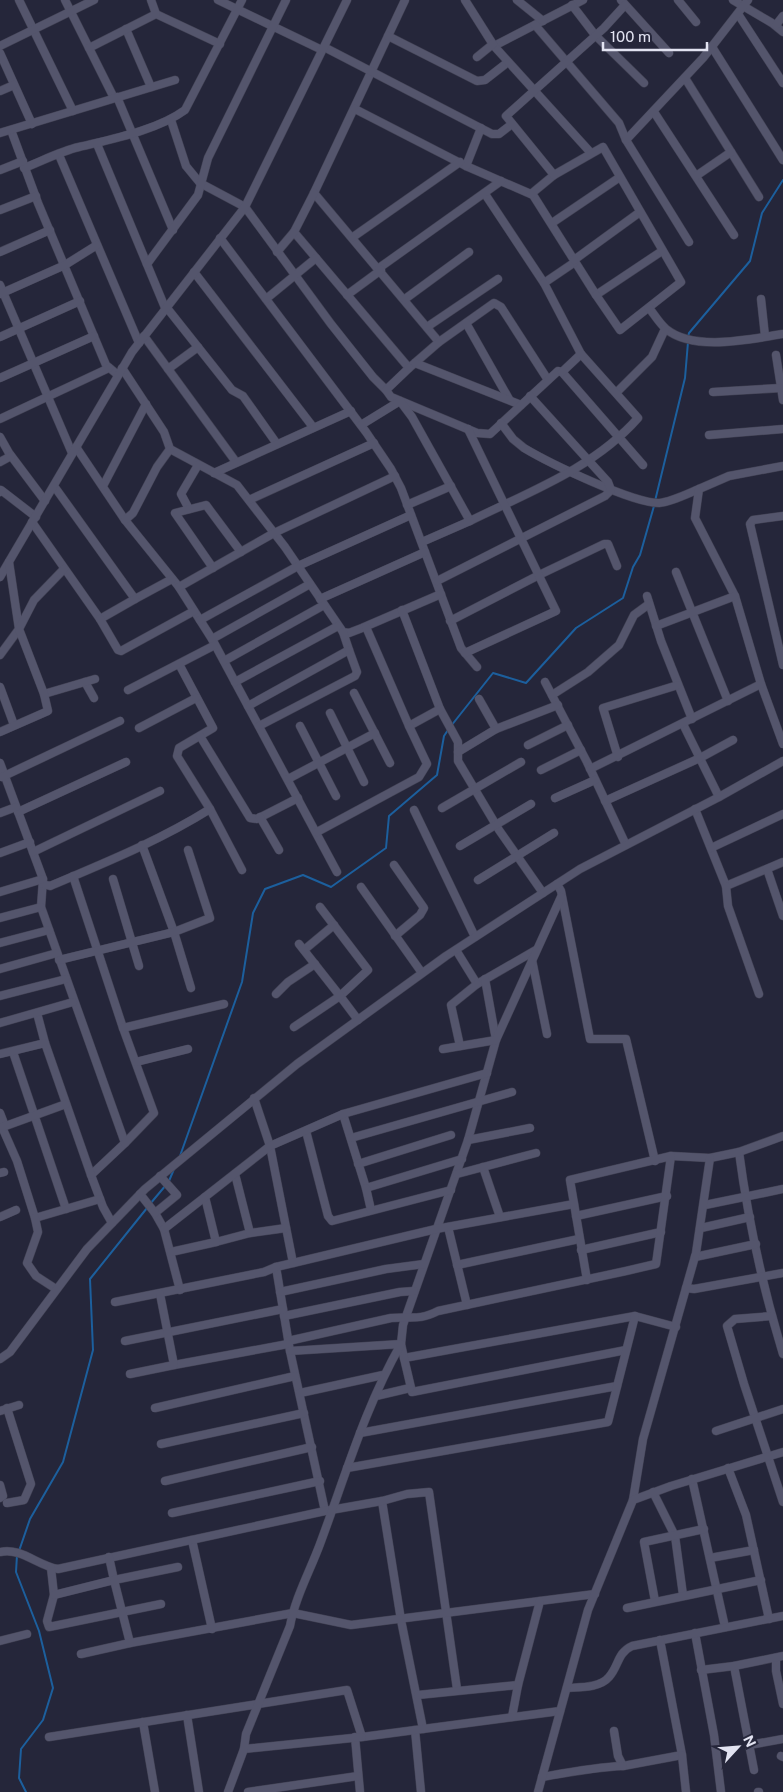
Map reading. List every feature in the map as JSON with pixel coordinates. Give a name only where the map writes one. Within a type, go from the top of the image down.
[{"type":"street","points":[[19,0],[73,111]]},
{"type":"street","points":[[65,0],[116,98],[173,230]]},
{"type":"street","points":[[0,46],[94,0]]},
{"type":"street","points":[[151,0],[156,14],[220,44]]},
{"type":"street","points":[[218,0],[323,49],[497,135],[512,124]]},
{"type":"street","points":[[0,170],[59,155],[78,147],[97,144],[171,120],[185,110],[242,0]]},
{"type":"street","points":[[147,264],[198,195],[208,158],[286,0]]},
{"type":"street","points":[[0,577],[120,371],[144,336],[167,309],[244,207],[347,0]]},
{"type":"street","points":[[277,252],[294,232],[355,109],[405,0]]},
{"type":"street","points":[[465,0],[493,45],[591,153]]},
{"type":"street","points":[[517,0],[543,21]]},
{"type":"street","points":[[477,57],[493,45],[583,0]]},
{"type":"street","points":[[678,0],[696,22]]},
{"type":"street","points":[[733,0],[746,3],[783,32]]},
{"type":"street","points":[[554,175],[506,116],[595,35],[623,3],[669,53]]},
{"type":"street","points":[[626,140],[685,78],[746,3]]},
{"type":"street","points":[[572,5],[595,35],[644,84]]},
{"type":"street","points":[[89,48],[156,14]]},
{"type":"street","points":[[738,14],[783,84]]},
{"type":"street","points":[[776,25],[783,16]]},
{"type":"street","points":[[535,25],[619,123],[626,140],[690,242]]},
{"type":"street","points":[[126,29],[151,87]]},
{"type":"street","points":[[388,36],[476,81],[485,80],[508,62]]},
{"type":"street","points":[[712,47],[783,160]]},
{"type":"street","points":[[0,53],[32,124]]},
{"type":"street","points":[[685,78],[759,197]]},
{"type":"street","points":[[0,133],[176,80]]},
{"type":"street","points":[[0,91],[14,85]]},
{"type":"street","points":[[355,109],[463,164],[531,194],[552,223],[620,330],[681,282],[603,147],[554,175],[531,194]]},
{"type":"street","points":[[654,112],[734,235]]},
{"type":"street","points":[[171,120],[186,166],[200,183],[244,207],[373,377],[391,397],[468,429],[490,434],[558,371],[562,372],[581,354]]},
{"type":"street","points":[[353,237],[463,164],[481,128]]},
{"type":"street","points":[[11,130],[36,196],[109,368]]},
{"type":"street","points":[[97,144],[167,309],[232,390],[243,396],[277,444]]},
{"type":"street","points":[[696,176],[731,152]]},
{"type":"street","points":[[59,155],[139,343]]},
{"type":"street","points":[[552,223],[620,178]]},
{"type":"street","points":[[347,295],[501,181]]},
{"type":"street","points":[[314,192],[439,342]]},
{"type":"street","points":[[422,542],[470,521],[589,461],[620,438],[638,418],[617,392],[581,354],[544,283],[485,194]]},
{"type":"street","points":[[0,210],[36,196]]},
{"type":"street","points":[[544,283],[640,212]]},
{"type":"street","points":[[0,252],[50,230]]},
{"type":"street","points":[[294,232],[347,295],[412,365],[521,405]]},
{"type":"street","points":[[220,238],[351,411],[395,476],[437,581],[450,621],[465,653],[477,667]]},
{"type":"street","points":[[97,245],[65,265],[1,291],[74,450],[125,520],[179,587],[214,642],[337,872]]},
{"type":"street","points":[[596,295],[662,251]]},
{"type":"street","points":[[405,299],[469,252]]},
{"type":"street","points":[[266,299],[316,258]]},
{"type":"street","points":[[194,272],[313,426]]},
{"type":"street","points":[[427,327],[498,279]]},
{"type":"street","points":[[761,299],[765,336]]},
{"type":"street","points":[[0,337],[80,301]]},
{"type":"street","points":[[386,390],[439,342],[494,303],[501,307],[548,380]]},
{"type":"street","points":[[649,308],[665,328],[682,338],[695,341],[724,341],[783,334]]},
{"type":"street","points":[[466,323],[509,399]]},
{"type":"street","points":[[617,392],[652,357],[665,328]]},
{"type":"street","points":[[0,378],[94,336]]},
{"type":"street","points":[[144,336],[236,462]]},
{"type":"street","points":[[168,369],[198,347]]},
{"type":"street","points":[[776,355],[783,400]]},
{"type":"street","points":[[0,419],[109,368],[120,371],[146,404],[164,432],[170,450],[237,485],[298,566],[341,629],[357,672],[355,676],[259,726]]},
{"type":"street","points":[[562,372],[643,465]]},
{"type":"street","points":[[713,392],[781,388]]},
{"type":"street","points":[[530,396],[608,482],[611,490]]},
{"type":"street","points":[[361,425],[400,401]]},
{"type":"street","points":[[400,401],[412,417],[470,521]]},
{"type":"street","points":[[102,486],[146,404]]},
{"type":"street","points":[[214,472],[313,426],[351,411]]},
{"type":"street","points":[[501,423],[513,439],[524,448],[611,490],[648,502],[660,503],[699,490],[729,476],[783,466]]},
{"type":"street","points":[[465,653],[556,610],[468,429]]},
{"type":"street","points":[[709,435],[783,429]]},
{"type":"street","points":[[0,437],[11,456],[45,501]]},
{"type":"street","points":[[249,500],[374,444]]},
{"type":"street","points":[[125,520],[134,513],[157,467],[170,450]]},
{"type":"street","points":[[0,462],[11,456]]},
{"type":"street","points":[[189,509],[181,494],[198,465]]},
{"type":"street","points":[[179,587],[274,533],[395,476]]},
{"type":"street","points":[[54,486],[135,599]]},
{"type":"street","points":[[407,505],[450,486]]},
{"type":"street","points":[[0,490],[34,520],[64,569],[100,619],[118,650],[121,651],[194,611]]},
{"type":"street","points":[[437,581],[605,496],[611,490]]},
{"type":"street","points":[[699,490],[695,518],[735,596],[761,684],[783,744]]},
{"type":"street","points":[[213,568],[175,512],[206,504],[241,552]]},
{"type":"street","points":[[200,620],[298,566],[411,516]]},
{"type":"street","points":[[783,516],[753,520],[750,524],[783,665]]},
{"type":"street","points":[[450,621],[538,574],[604,544],[608,544],[617,566]]},
{"type":"street","points":[[224,661],[322,602],[425,552]]},
{"type":"street","points":[[0,732],[48,711],[44,694],[19,629],[9,562]]},
{"type":"street","points":[[0,655],[19,629],[34,600],[64,569]]},
{"type":"street","points":[[676,572],[728,701]]},
{"type":"street","points":[[100,619],[172,579]]},
{"type":"street","points":[[128,690],[179,664],[310,584]]},
{"type":"street","points":[[341,629],[350,633],[441,594]]},
{"type":"street","points":[[656,626],[735,596]]},
{"type":"street","points":[[552,695],[588,672],[619,645],[634,615],[648,600],[656,626],[692,719]]},
{"type":"street","points":[[402,610],[440,709],[458,742],[458,761],[497,825],[543,893]]},
{"type":"street","points":[[317,832],[419,777],[427,764],[366,627]]},
{"type":"street","points":[[235,682],[341,629]]},
{"type":"street","points":[[248,706],[349,650]]},
{"type":"street","points":[[179,664],[212,729],[179,748],[176,753],[210,809],[242,870]]},
{"type":"street","points":[[44,694],[95,679]]},
{"type":"street","points":[[85,682],[94,698]]},
{"type":"street","points":[[545,682],[581,750],[626,845]]},
{"type":"street","points":[[590,769],[618,757],[761,684]]},
{"type":"street","points":[[618,757],[603,708],[678,685]]},
{"type":"street","points":[[0,686],[14,725]]},
{"type":"street","points":[[354,693],[390,764]]},
{"type":"street","points":[[139,728],[196,698]]},
{"type":"street","points":[[479,699],[496,729]]},
{"type":"street","points":[[458,752],[496,729],[558,705]]},
{"type":"street","points":[[409,726],[440,709]]},
{"type":"street","points":[[330,713],[364,782]]},
{"type":"street","points":[[2,777],[120,721]]},
{"type":"street","points":[[683,724],[719,797]]},
{"type":"street","points":[[528,745],[568,725]]},
{"type":"street","points":[[300,726],[336,796]]},
{"type":"street","points":[[288,779],[375,733]]},
{"type":"street","points":[[200,736],[248,816],[254,819],[260,817],[298,798]]},
{"type":"street","points":[[605,801],[700,758],[733,740]]},
{"type":"street","points":[[541,770],[581,750]]},
{"type":"street","points":[[0,1359],[10,1352],[87,1249],[140,1194],[162,1178],[172,1166],[254,1098],[456,950],[580,869],[719,797],[783,761]]},
{"type":"street","points":[[0,812],[17,810],[126,762]]},
{"type":"street","points":[[442,808],[476,790],[521,762]]},
{"type":"street","points":[[0,764],[2,777],[30,842],[43,881],[41,907],[73,1002],[125,1143]]},
{"type":"street","points":[[555,798],[595,780]]},
{"type":"street","points":[[33,852],[160,791]]},
{"type":"street","points":[[460,846],[531,804]]},
{"type":"street","points":[[0,892],[43,881],[50,886],[180,828],[210,809]]},
{"type":"street","points":[[695,809],[726,886],[728,906],[760,994]]},
{"type":"street","points":[[414,810],[475,937]]},
{"type":"street","points":[[711,848],[783,814]]},
{"type":"street","points":[[260,817],[279,850]]},
{"type":"street","points":[[478,880],[554,833]]},
{"type":"street","points":[[0,853],[30,842]]},
{"type":"street","points":[[142,845],[174,932],[190,988]]},
{"type":"street","points":[[0,969],[174,932],[210,917],[188,850]]},
{"type":"street","points":[[726,886],[783,862]]},
{"type":"street","points":[[394,865],[424,908],[420,915],[395,936]]},
{"type":"street","points":[[767,868],[783,916]]},
{"type":"street","points":[[73,876],[123,1028],[154,1113],[91,1175]]},
{"type":"street","points":[[114,879],[139,966]]},
{"type":"street","points":[[557,884],[590,1039],[626,1039],[656,1161]]},
{"type":"street","points":[[361,887],[422,974]]},
{"type":"street","points":[[228,1792],[244,1749],[246,1734],[290,1626],[328,1511],[383,1375],[401,1344],[406,1317],[414,1291],[462,1159],[496,1040],[561,897]]},
{"type":"street","points":[[0,918],[41,907]]},
{"type":"street","points":[[294,1027],[340,996],[368,970],[320,907]]},
{"type":"street","points":[[334,925],[301,947],[358,1020]]},
{"type":"street","points":[[0,943],[49,930]]},
{"type":"street","points":[[456,950],[477,984]]},
{"type":"street","points":[[460,1046],[450,1005],[477,984],[536,950]]},
{"type":"street","points":[[532,960],[548,1034]]},
{"type":"street","points":[[276,994],[288,982],[315,964]]},
{"type":"street","points":[[0,996],[66,979]]},
{"type":"street","points":[[485,979],[496,1040]]},
{"type":"street","points":[[0,1023],[73,1002]]},
{"type":"street","points":[[123,1028],[224,1004]]},
{"type":"street","points":[[37,1012],[45,1043],[91,1175],[112,1223]]},
{"type":"street","points":[[443,1049],[496,1040]]},
{"type":"street","points":[[0,1054],[45,1043]]},
{"type":"street","points":[[136,1062],[188,1049]]},
{"type":"street","points":[[13,1052],[33,1116],[66,1209]]},
{"type":"street","points":[[164,1229],[270,1146],[343,1114],[487,1073]]},
{"type":"street","points":[[351,1138],[512,1092]]},
{"type":"street","points":[[254,1098],[270,1146],[293,1263]]},
{"type":"street","points":[[2,1127],[66,1104]]},
{"type":"street","points":[[0,1113],[2,1127],[17,1160],[38,1232],[27,1263],[36,1276],[56,1289]]},
{"type":"street","points":[[343,1114],[371,1210]]},
{"type":"street","points":[[468,1140],[530,1128]]},
{"type":"street","points":[[306,1131],[328,1216],[332,1220],[451,1190]]},
{"type":"street","points":[[358,1164],[451,1135]]},
{"type":"street","points":[[587,1280],[570,1180],[671,1156],[710,1158],[739,1152],[783,1136]]},
{"type":"street","points":[[739,1152],[745,1197],[783,1354]]},
{"type":"street","points":[[457,1174],[536,1153]]},
{"type":"street","points":[[130,1374],[289,1345],[406,1317],[423,1318],[438,1311],[656,1264],[667,1196],[671,1156]]},
{"type":"street","points":[[538,1792],[595,1594],[632,1500],[643,1439],[695,1257],[705,1205],[710,1158]]},
{"type":"street","points":[[366,1188],[462,1159]]},
{"type":"street","points":[[483,1167],[500,1217]]},
{"type":"street","points":[[235,1174],[250,1234]]},
{"type":"street","points":[[153,1211],[177,1195],[162,1178]]},
{"type":"street","points":[[705,1205],[783,1189]]},
{"type":"street","points":[[140,1194],[164,1229],[180,1290]]},
{"type":"street","points":[[206,1196],[216,1242]]},
{"type":"street","points":[[576,1216],[667,1196]]},
{"type":"street","points":[[34,1218],[100,1199]]},
{"type":"street","points":[[115,1302],[264,1272],[276,1267],[436,1229],[574,1204]]},
{"type":"street","points":[[0,1217],[16,1210]]},
{"type":"street","points":[[701,1228],[750,1217]]},
{"type":"street","points":[[448,1227],[467,1305]]},
{"type":"street","points":[[171,1252],[286,1228]]},
{"type":"street","points":[[581,1250],[662,1232]]},
{"type":"street","points":[[457,1265],[579,1239]]},
{"type":"street","points":[[695,1257],[756,1244]]},
{"type":"street","points":[[280,1292],[386,1269],[424,1264]]},
{"type":"street","points":[[276,1267],[295,1376],[328,1511]]},
{"type":"street","points":[[686,1288],[694,1289],[783,1273]]},
{"type":"street","points":[[125,1341],[414,1291]]},
{"type":"street","points":[[160,1294],[174,1365]]},
{"type":"street","points":[[404,1358],[635,1316],[676,1327]]},
{"type":"street","points":[[346,1468],[608,1422],[635,1316]]},
{"type":"street","points":[[783,1320],[735,1319],[727,1326],[754,1418],[783,1502]]},
{"type":"street","points":[[289,1345],[401,1344]]},
{"type":"street","points":[[401,1344],[412,1392],[626,1350]]},
{"type":"street","points":[[300,1393],[383,1375]]},
{"type":"street","points":[[155,1408],[295,1376]]},
{"type":"street","points":[[360,1433],[617,1386]]},
{"type":"street","points":[[376,1396],[410,1388]]},
{"type":"street","points":[[7,1503],[24,1500],[31,1484],[4,1410],[19,1405]]},
{"type":"street","points":[[716,1431],[783,1408]]},
{"type":"street","points":[[161,1444],[304,1413]]},
{"type":"street","points":[[165,1481],[312,1447]]},
{"type":"street","points":[[632,1500],[692,1479],[783,1452]]},
{"type":"street","points":[[728,1468],[746,1515],[769,1619]]},
{"type":"street","points":[[692,1479],[725,1627]]},
{"type":"street","points":[[172,1513],[320,1481]]},
{"type":"street","points":[[0,1485],[4,1496],[0,1498]]},
{"type":"street","points":[[3,1551],[29,1556],[51,1568],[58,1569],[382,1501],[407,1494],[429,1492],[457,1689]]},
{"type":"street","points":[[653,1492],[675,1536],[683,1595]]},
{"type":"street","points":[[382,1501],[401,1620],[418,1695],[420,1792]]},
{"type":"street","points":[[655,1601],[644,1542],[704,1528]]},
{"type":"street","points":[[192,1540],[212,1629]]},
{"type":"street","points":[[710,1558],[754,1550]]},
{"type":"street","points":[[109,1557],[130,1643]]},
{"type":"street","points":[[51,1568],[54,1595],[47,1621],[50,1627],[161,1604]]},
{"type":"street","points":[[54,1595],[114,1580],[178,1568]]},
{"type":"street","points":[[626,1608],[761,1580]]},
{"type":"street","points":[[81,1654],[293,1613],[351,1625],[595,1594]]},
{"type":"street","points":[[512,1717],[518,1685],[540,1601]]},
{"type":"street","points":[[567,1688],[596,1685],[608,1678],[622,1650],[632,1646],[783,1616]]},
{"type":"street","points":[[694,1633],[702,1670],[721,1792]]},
{"type":"street","points":[[0,1641],[27,1634]]},
{"type":"street","points":[[660,1640],[682,1754],[686,1792]]},
{"type":"street","points":[[702,1670],[779,1657],[776,1671],[783,1704]]},
{"type":"street","points":[[734,1666],[754,1770]]},
{"type":"street","points":[[418,1695],[457,1689],[518,1685]]},
{"type":"street","points":[[49,1737],[347,1690],[358,1737],[360,1792]]},
{"type":"street","points":[[244,1749],[358,1737],[560,1711]]},
{"type":"street","points":[[187,1715],[199,1792]]},
{"type":"street","points":[[144,1722],[154,1792]]},
{"type":"street","points":[[614,1731],[618,1756],[623,1766]]},
{"type":"street","points":[[749,1745],[783,1739]]},
{"type":"street","points":[[542,1777],[587,1769],[598,1770],[602,1767],[623,1766],[682,1754]]},
{"type":"street","points":[[248,1792],[358,1776]]},
{"type":"waterway","points":[[688,337],[689,333],[750,261],[762,213],[783,180]]},
{"type":"waterway","points":[[655,501],[685,378],[688,342]]},
{"type":"waterway","points":[[451,726],[493,673],[526,683],[576,628],[623,598],[633,567],[640,555],[654,506]]},
{"type":"waterway","points":[[180,1156],[242,982],[253,913],[265,889],[303,875],[331,887],[386,848],[389,816],[437,775],[444,736],[448,730]]},
{"type":"waterway","points":[[169,1181],[174,1169]]},
{"type":"waterway","points":[[150,1204],[166,1185]]},
{"type":"waterway","points":[[19,1551],[30,1519],[63,1462],[93,1350],[90,1279],[147,1208]]},
{"type":"waterway","points":[[17,1555],[16,1572],[39,1631],[53,1688],[43,1720],[21,1749],[19,1778],[26,1792]]}]
